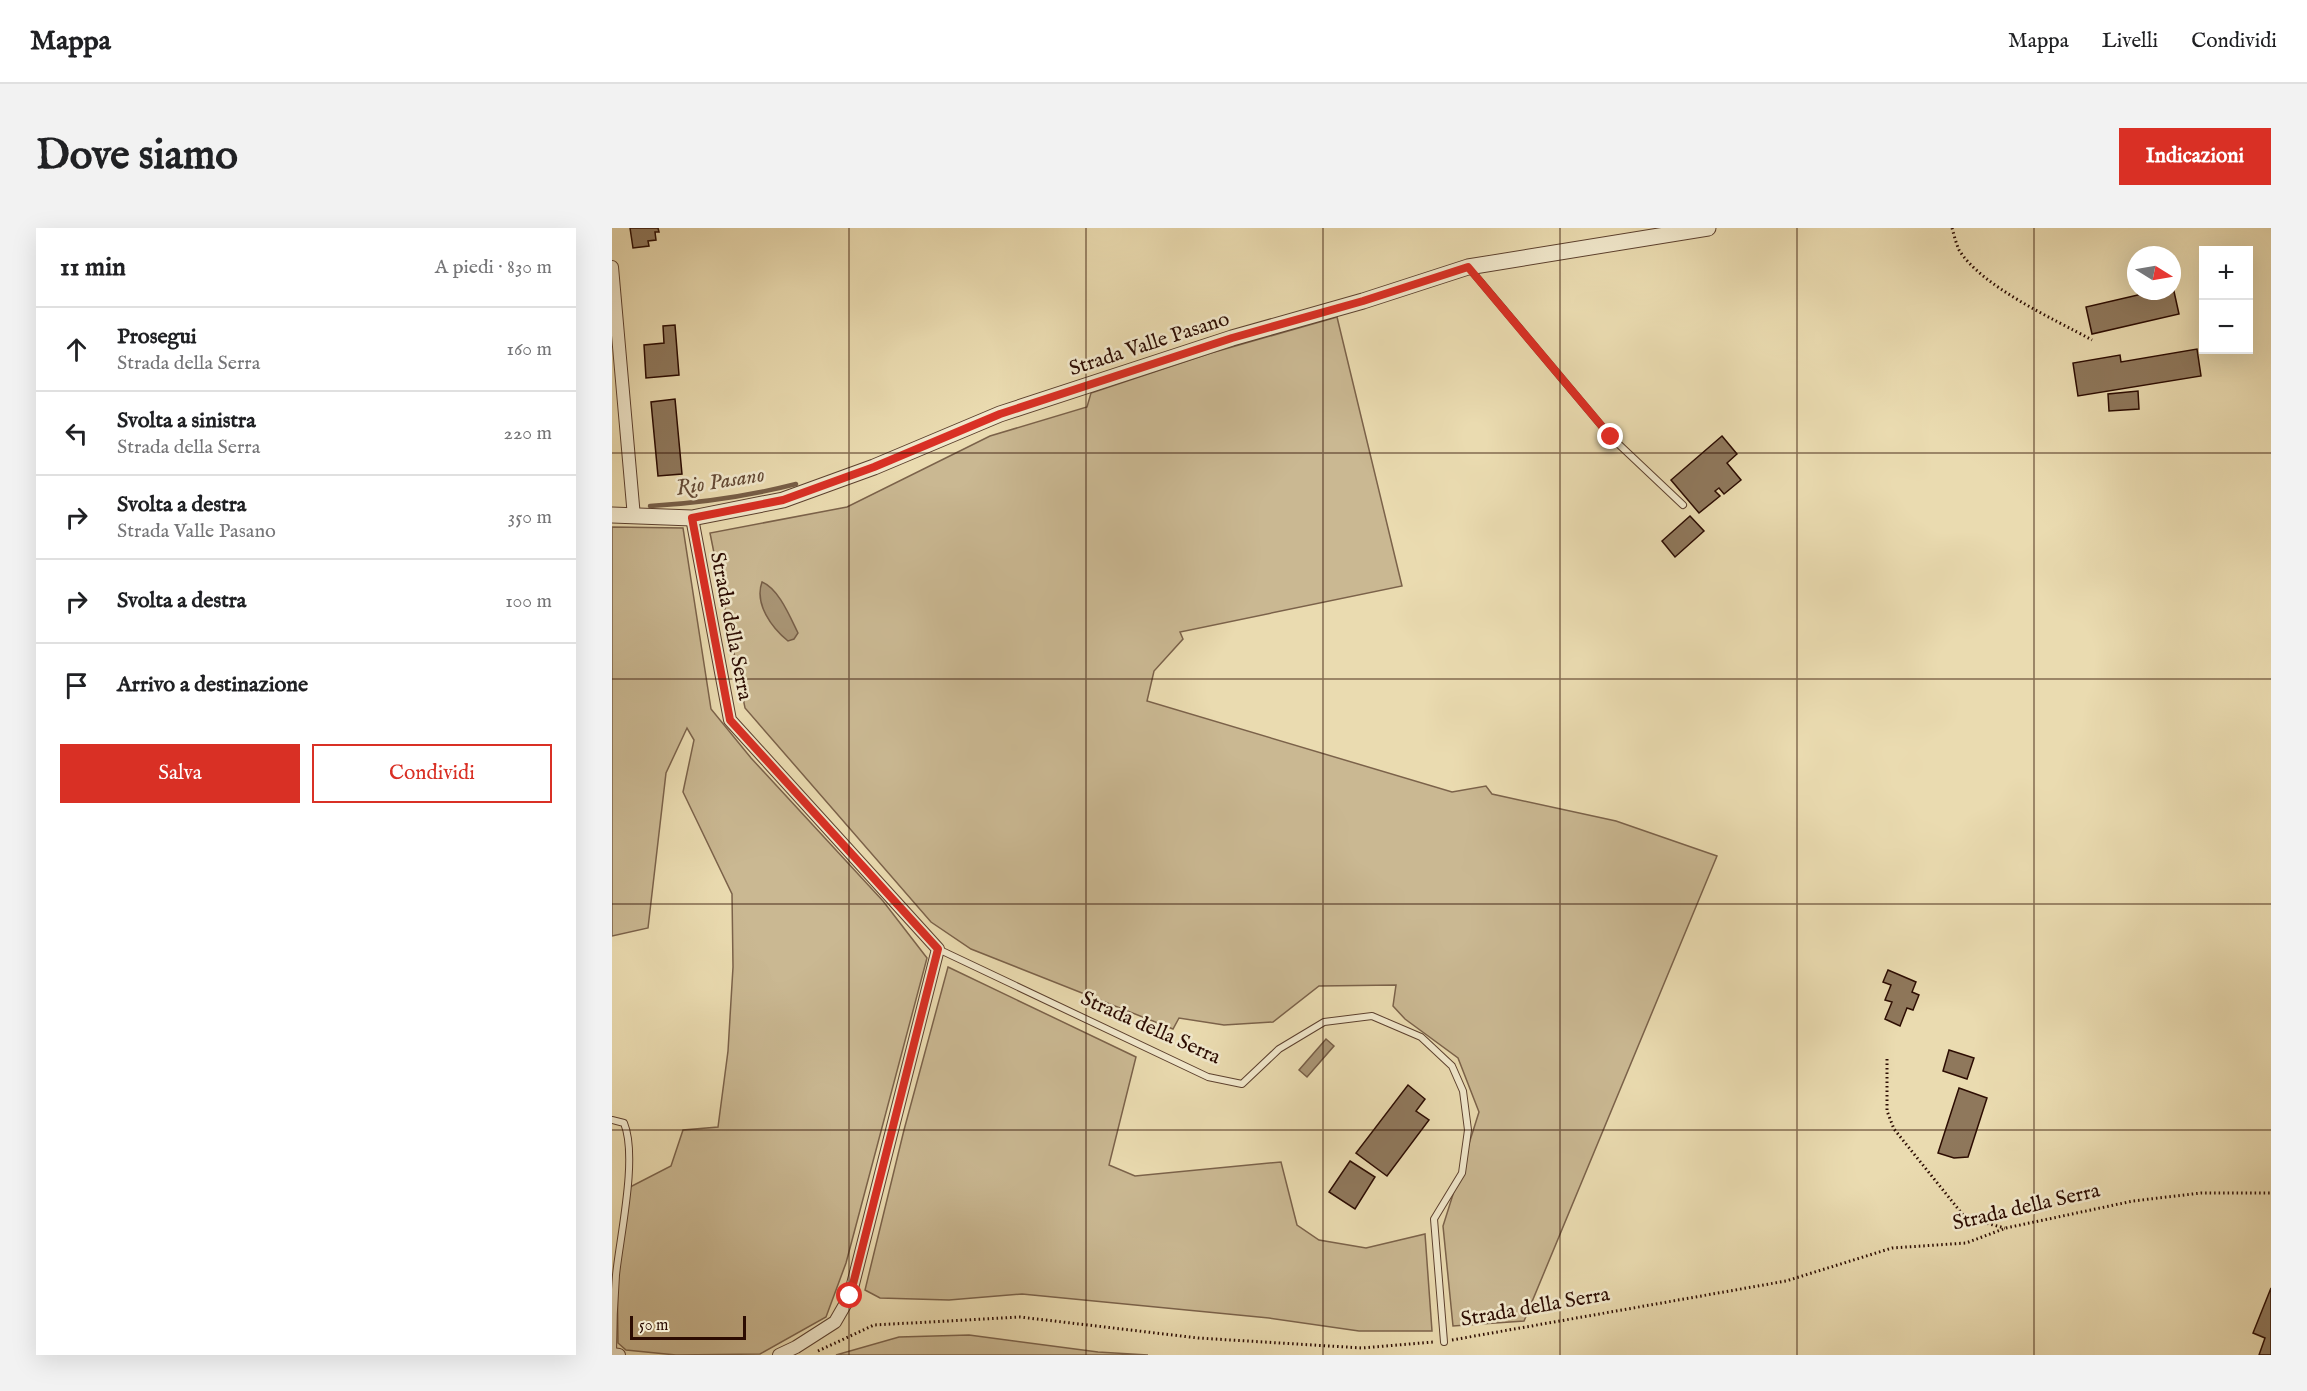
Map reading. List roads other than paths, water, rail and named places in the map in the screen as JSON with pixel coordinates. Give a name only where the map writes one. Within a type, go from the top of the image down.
[{"type":"street","name":"Strada Valle Pasano","points":[[612,515],[692,518],[783,500],[874,467],[1000,414],[1232,338],[1363,301],[1468,267],[1708,228]]},
{"type":"street","points":[[612,267],[634,517]]},
{"type":"street","name":"Strada della Serra","points":[[692,518],[730,720],[938,949]]},
{"type":"street","points":[[779,1355],[835,1322],[850,1296],[938,949]]},
{"type":"street","points":[[612,1354],[619,1355]]},
{"type":"lane","points":[[1468,267],[1611,437],[1683,505]]},
{"type":"lane","name":"Strada della Serra","points":[[938,949],[1208,1077],[1242,1084],[1279,1049],[1324,1022],[1372,1016],[1421,1037],[1452,1066],[1463,1091],[1468,1130],[1462,1173],[1434,1219],[1444,1342]]},
{"type":"lane","points":[[612,1120],[624,1124],[629,1136],[629,1166],[616,1276],[612,1354]]},
{"type":"waterway","name":"Rio Pasano","points":[[650,506],[723,499],[796,484]]}]
